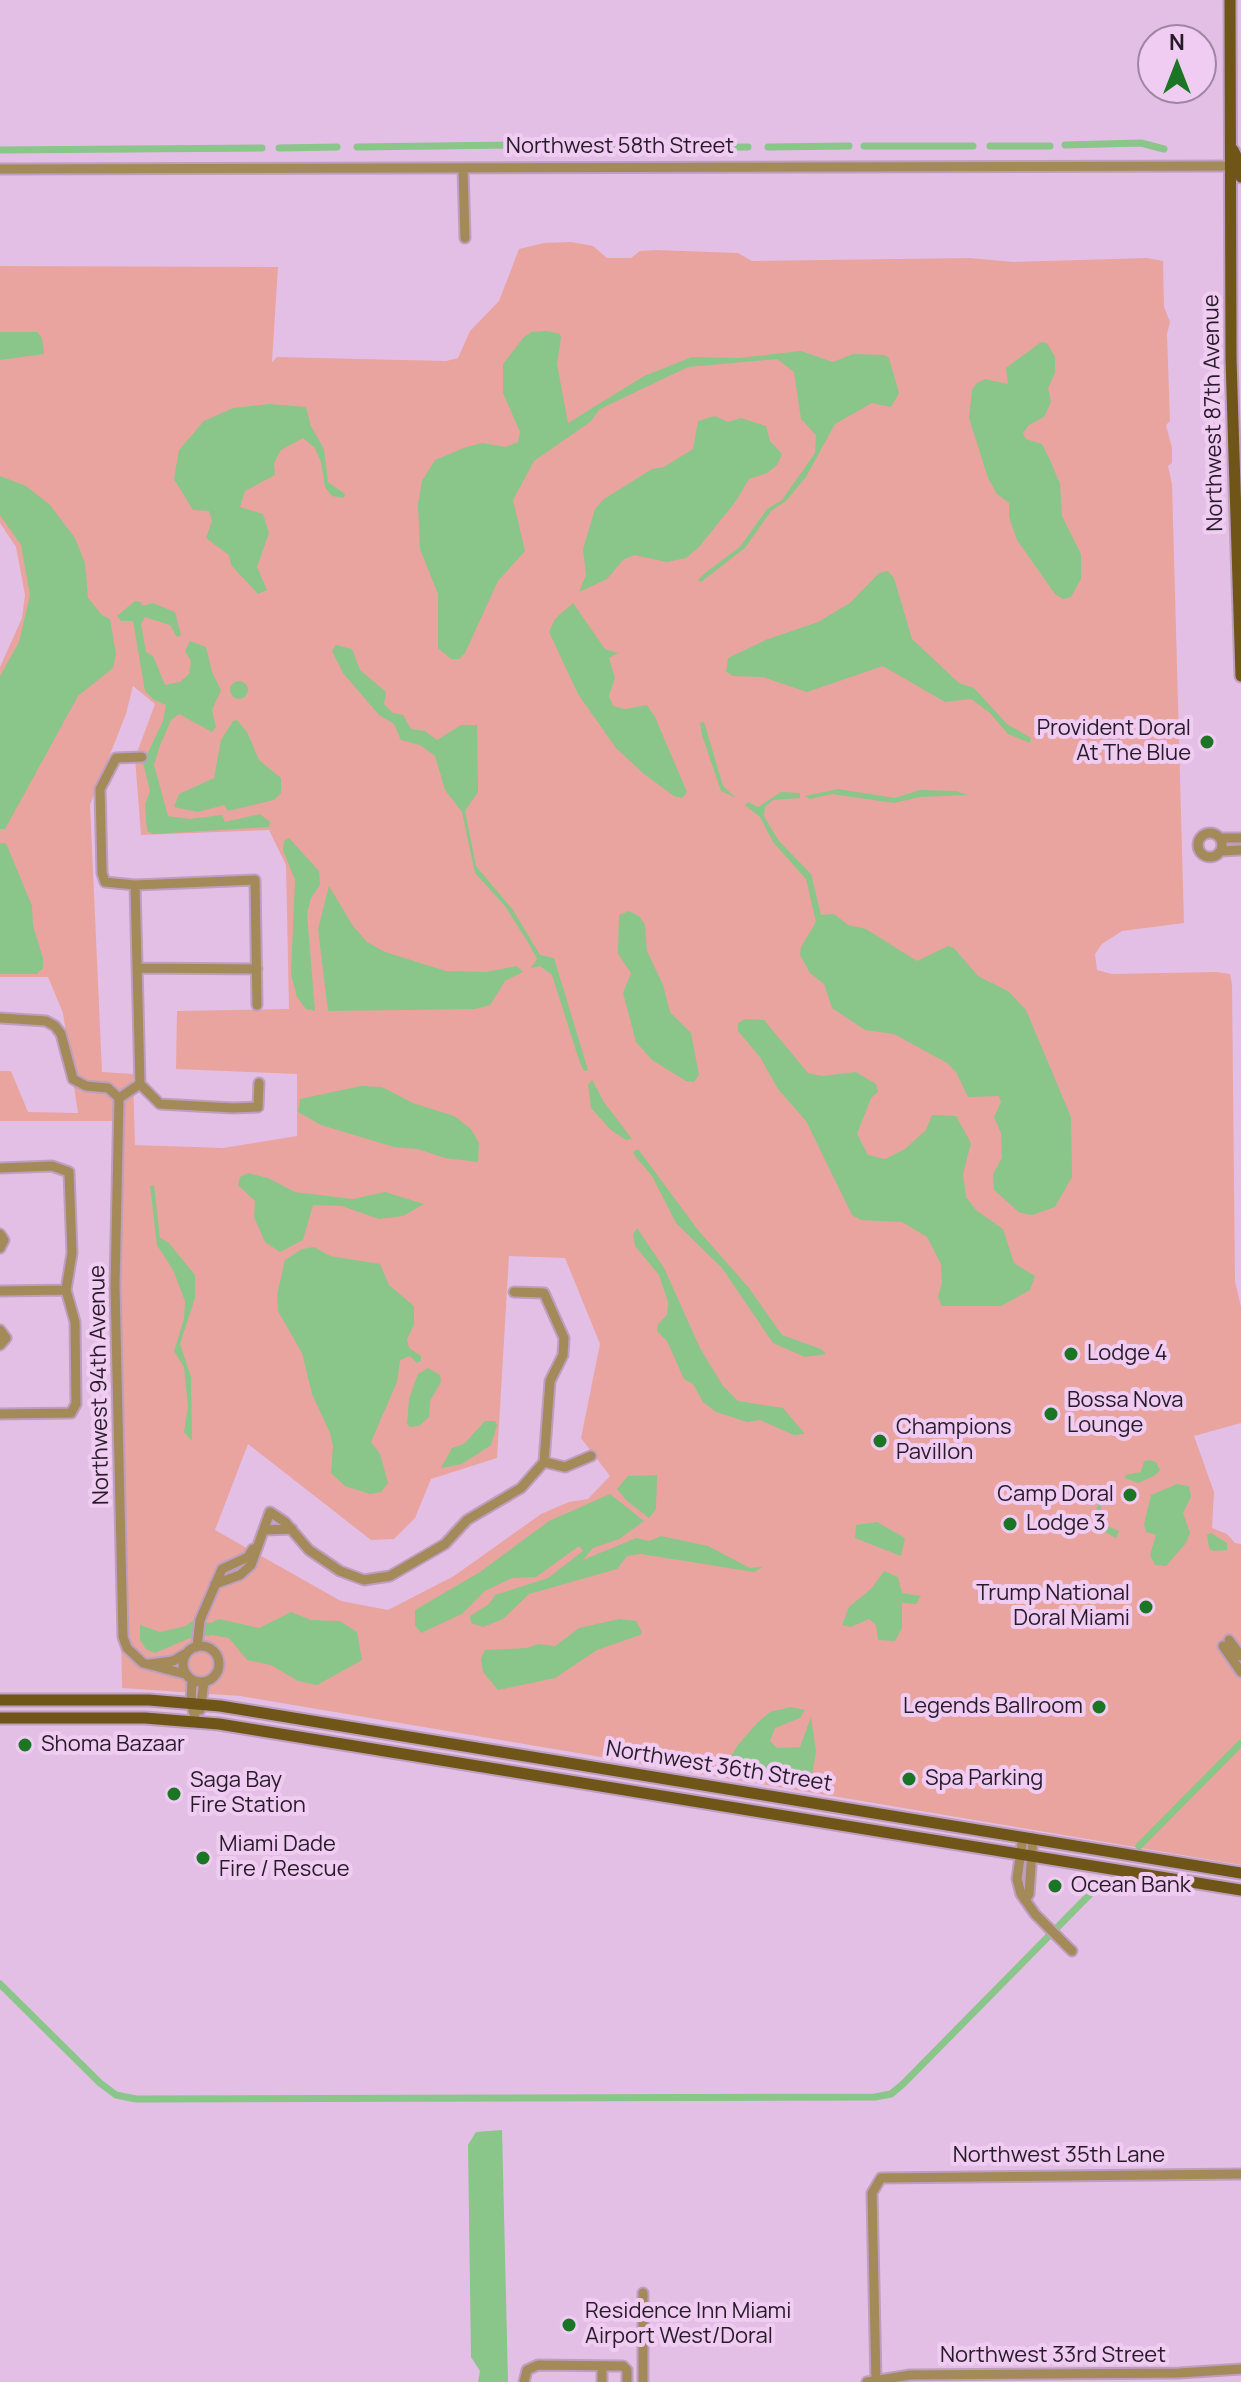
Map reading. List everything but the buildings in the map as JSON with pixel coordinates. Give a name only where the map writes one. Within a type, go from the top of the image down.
[{"type":"main road","name":"Northwest 87th Avenue","points":[[1230,0],[1241,676]]},
{"type":"main road","name":"Northwest 87th Avenue","points":[[1235,166],[1241,177]]},
{"type":"main road","name":"Northwest 36th Street","points":[[0,1700],[108,1699],[197,1703],[1241,1873]]},
{"type":"main road","points":[[108,1699],[108,1717]]},
{"type":"main road","points":[[6,1718],[30,1700]]},
{"type":"main road","name":"Northwest 36th Street","points":[[6,1718],[108,1717],[196,1721],[1241,1890]]},
{"type":"main road","points":[[376,1749],[379,1732]]},
{"type":"main road","points":[[458,1762],[462,1745]]},
{"type":"main road","points":[[555,1778],[559,1761]]},
{"type":"main road","points":[[647,1793],[650,1776]]},
{"type":"main road","points":[[832,1824],[836,1806]]},
{"type":"main road","points":[[1143,1874],[1166,1860]]},
{"type":"main road","points":[[1160,1877],[1189,1864]]},
{"type":"street","name":"Northwest 58th Street","points":[[0,169],[1235,166]]},
{"type":"street","points":[[463,168],[465,238]]},
{"type":"street","points":[[142,757],[116,758],[100,789],[102,873],[105,882],[135,885],[255,880],[257,1005]]},
{"type":"street","points":[[1241,838],[1220,838],[1207,833],[1197,845],[1200,853],[1207,857],[1221,851],[1241,850]]},
{"type":"street","points":[[1220,838],[1221,851]]},
{"type":"street","points":[[135,885],[140,1084],[160,1104],[233,1108],[258,1107],[259,1083]]},
{"type":"street","points":[[137,968],[257,969]]},
{"type":"street","points":[[0,1018],[46,1021],[55,1026],[61,1034],[73,1079],[86,1086],[108,1088],[119,1098],[140,1084]]},
{"type":"street","name":"Northwest 94th Avenue","points":[[119,1098],[115,1286],[123,1637],[127,1648],[143,1663]]},
{"type":"street","points":[[0,1168],[52,1166],[69,1172],[72,1253],[66,1290],[75,1322],[75,1409],[63,1414],[0,1414]]},
{"type":"street","points":[[0,1234],[4,1240],[0,1248]]},
{"type":"street","points":[[0,1291],[66,1290]]},
{"type":"street","points":[[143,1663],[173,1661],[198,1643],[200,1620],[215,1584],[240,1575],[251,1565],[270,1512],[292,1529],[309,1550],[340,1571],[364,1580],[390,1576],[445,1544],[467,1520],[521,1488],[544,1462],[550,1381],[563,1355],[564,1338],[544,1293],[514,1292]]},
{"type":"street","points":[[0,1330],[6,1338],[0,1345]]},
{"type":"street","points":[[544,1462],[565,1467],[591,1456]]},
{"type":"street","points":[[264,1530],[292,1529]]},
{"type":"street","points":[[196,1721],[197,1703],[204,1682],[217,1673],[219,1662],[214,1651],[198,1643]]},
{"type":"street","points":[[1241,1656],[1226,1643],[1241,1672]]},
{"type":"street","points":[[187,1653],[183,1664],[197,1703]]},
{"type":"street","points":[[143,1663],[204,1682]]},
{"type":"street","points":[[1028,1838],[1025,1855],[1029,1894],[1025,1900],[1072,1951]]},
{"type":"street","name":"Northwest 35th Lane","points":[[873,2381],[872,2193],[878,2180],[891,2175],[1241,2174]]},
{"type":"street","points":[[643,2293],[643,2382]]},
{"type":"street","points":[[524,2382],[525,2373],[534,2366],[625,2367],[627,2382]]},
{"type":"street","points":[[602,2366],[602,2382]]},
{"type":"street","name":"Northwest 33rd Street","points":[[873,2381],[910,2375],[1006,2379],[1024,2374],[1172,2374],[1241,2369]]},
{"type":"shaded area","points":[[571,242],[593,246],[607,258],[631,258],[640,251],[656,250],[738,253],[752,261],[970,258],[1013,262],[1147,258],[1163,261],[1164,307],[1170,322],[1167,334],[1170,421],[1166,425],[1172,448],[1172,463],[1168,466],[1172,484],[1184,923],[1122,931],[1102,944],[1095,954],[1097,970],[1112,974],[1216,972],[1230,974],[1232,984],[1235,1281],[1241,1307],[1241,1423],[1194,1436],[1214,1492],[1212,1528],[1241,1544],[1241,1865],[240,1696],[122,1688],[112,1121],[0,1121],[0,1071],[11,1071],[28,1112],[78,1113],[63,1013],[48,977],[0,977],[0,667],[22,618],[25,595],[16,547],[0,523],[0,266],[278,267],[272,362],[277,357],[446,361],[458,358],[470,331],[499,301],[519,249],[544,243]],"holes":[[[133,686],[155,704],[135,758],[141,835],[269,830],[286,865],[289,1009],[177,1011],[176,1069],[297,1074],[297,1136],[223,1148],[135,1145],[133,1074],[102,1072],[90,805],[126,714]],[[509,1256],[565,1258],[600,1344],[581,1438],[610,1476],[588,1499],[569,1502],[541,1514],[454,1576],[388,1610],[341,1601],[215,1530],[248,1444],[371,1540],[394,1539],[415,1518],[431,1479],[497,1458]]]},
{"type":"shaded area","points":[[0,332],[37,332],[42,338],[44,354],[0,360]]},
{"type":"shaded area","points":[[532,332],[560,334],[561,338],[557,364],[568,423],[644,376],[692,357],[739,358],[801,351],[833,362],[853,354],[885,355],[889,358],[899,393],[891,407],[872,403],[835,424],[806,477],[786,501],[771,511],[745,548],[701,582],[698,580],[705,573],[740,547],[767,509],[782,500],[815,453],[816,435],[801,419],[794,372],[777,359],[688,367],[600,409],[590,422],[534,461],[513,500],[525,551],[498,581],[465,653],[459,659],[451,659],[438,648],[438,594],[420,549],[418,504],[422,481],[435,460],[466,447],[482,443],[506,447],[518,442],[520,432],[503,393],[503,364],[524,337]]},
{"type":"shaded area","points":[[1041,342],[1047,343],[1055,357],[1055,373],[1048,388],[1051,402],[1044,417],[1029,425],[1023,433],[1026,439],[1042,444],[1051,462],[1060,484],[1062,516],[1081,554],[1081,579],[1071,597],[1063,599],[1055,594],[1017,540],[1009,517],[1009,503],[997,494],[988,478],[969,418],[972,390],[977,383],[985,379],[1008,384],[1006,368]]},
{"type":"shaded area","points":[[270,404],[306,407],[311,426],[324,449],[328,482],[345,494],[344,498],[332,496],[325,487],[315,448],[303,438],[281,450],[274,463],[275,475],[245,491],[240,507],[263,514],[269,533],[257,567],[267,590],[258,594],[231,565],[229,555],[206,538],[212,521],[209,511],[193,510],[174,479],[179,450],[204,421],[233,408]]},
{"type":"shaded area","points":[[715,416],[728,422],[741,418],[766,426],[770,441],[782,454],[777,465],[767,473],[749,479],[736,501],[699,547],[686,558],[667,562],[634,555],[623,560],[607,579],[579,592],[586,575],[583,549],[595,509],[604,499],[652,469],[664,467],[693,449],[698,421]]},
{"type":"shaded area","points":[[0,476],[26,486],[50,505],[75,538],[85,563],[88,598],[102,615],[110,619],[116,654],[113,668],[78,696],[5,829],[0,829],[0,676],[19,642],[30,595],[21,545],[0,515]]},
{"type":"shaded area","points":[[888,571],[894,578],[912,639],[959,683],[974,688],[1007,724],[1031,738],[1030,743],[1008,734],[990,713],[971,699],[945,702],[883,666],[807,692],[763,677],[732,676],[726,671],[728,658],[768,639],[818,622],[850,603],[879,573]]},
{"type":"shaded area","points":[[135,601],[141,602],[142,606],[153,603],[175,612],[181,635],[177,637],[170,625],[145,617],[141,624],[146,652],[153,656],[165,685],[180,682],[189,674],[191,661],[185,651],[190,641],[206,647],[212,672],[221,690],[212,710],[216,727],[212,732],[179,714],[171,720],[159,748],[154,765],[168,816],[190,819],[222,815],[225,822],[260,814],[270,822],[269,827],[153,834],[147,831],[145,805],[150,791],[143,763],[163,721],[166,705],[154,700],[145,691],[133,621],[121,621],[117,616]]},
{"type":"shaded area","points":[[573,603],[605,649],[618,653],[609,658],[615,678],[609,696],[613,706],[625,709],[647,705],[655,717],[687,792],[682,798],[674,796],[644,774],[616,748],[578,694],[549,632],[555,619]]},
{"type":"shaded area","points":[[336,645],[352,649],[360,670],[386,692],[384,704],[393,713],[403,715],[411,729],[425,731],[437,740],[461,725],[477,725],[478,792],[465,811],[476,866],[513,910],[540,955],[554,958],[588,1070],[584,1071],[580,1063],[552,975],[540,966],[531,968],[537,959],[529,944],[505,906],[475,873],[462,812],[445,790],[435,756],[420,745],[401,740],[394,724],[379,715],[343,673],[332,651]]},
{"type":"shaded area","points":[[239,681],[248,690],[239,699],[230,690]]},
{"type":"shaded area","points":[[237,720],[247,732],[259,760],[281,778],[281,793],[274,800],[228,811],[224,805],[198,812],[174,807],[179,794],[214,778],[221,740],[233,721]]},
{"type":"shaded area","points":[[704,722],[723,786],[736,798],[721,791],[702,735],[700,723]]},
{"type":"shaded area","points":[[838,789],[895,798],[920,790],[956,791],[968,795],[920,797],[894,803],[832,794],[810,799],[805,796]]},
{"type":"shaded area","points":[[781,792],[800,793],[800,798],[773,800],[765,807],[764,816],[778,840],[811,874],[821,915],[834,914],[848,925],[866,929],[917,961],[948,946],[954,948],[978,976],[1008,991],[1026,1010],[1071,1117],[1072,1177],[1055,1207],[1032,1215],[1020,1213],[994,1190],[993,1174],[1002,1158],[1001,1133],[994,1117],[1001,1102],[999,1096],[968,1097],[956,1072],[947,1063],[894,1034],[865,1030],[832,1008],[824,984],[810,973],[800,955],[801,947],[816,922],[806,879],[773,842],[760,817],[745,805],[748,802],[758,807]]},
{"type":"shaded area","points":[[289,838],[319,871],[320,885],[311,898],[307,914],[315,1011],[306,1009],[297,997],[291,974],[295,880],[283,850],[284,841]]},
{"type":"shaded area","points":[[0,843],[6,843],[32,906],[33,926],[43,958],[43,968],[37,974],[0,974]]},
{"type":"shaded area","points":[[329,886],[353,926],[367,942],[385,952],[446,971],[486,972],[517,966],[523,972],[505,981],[490,1005],[474,1009],[328,1011],[318,929]]},
{"type":"shaded area","points":[[629,911],[639,916],[645,925],[647,951],[663,985],[670,1012],[691,1033],[699,1075],[694,1082],[686,1081],[652,1060],[636,1042],[623,993],[631,973],[618,954],[619,915]]},
{"type":"shaded area","points":[[745,1019],[764,1020],[808,1073],[822,1076],[856,1072],[876,1084],[878,1092],[871,1098],[857,1134],[868,1155],[885,1159],[905,1149],[926,1130],[932,1115],[956,1116],[971,1143],[963,1174],[966,1197],[976,1210],[1003,1229],[1014,1263],[1035,1276],[1030,1290],[1001,1306],[942,1306],[938,1297],[942,1283],[941,1264],[927,1237],[902,1222],[861,1220],[852,1215],[806,1121],[778,1089],[760,1057],[738,1031],[738,1023]]},
{"type":"shaded area","points":[[592,1080],[604,1102],[632,1139],[626,1140],[611,1130],[591,1108],[588,1085]]},
{"type":"shaded area","points":[[361,1086],[382,1087],[413,1103],[454,1116],[471,1129],[479,1143],[478,1162],[394,1147],[321,1125],[298,1112],[300,1099]]},
{"type":"shaded area","points":[[638,1149],[698,1230],[749,1288],[782,1335],[821,1349],[826,1354],[805,1357],[773,1343],[722,1268],[676,1223],[652,1176],[635,1156],[633,1152]]},
{"type":"shaded area","points":[[248,1173],[268,1178],[295,1192],[353,1199],[385,1192],[424,1204],[403,1216],[379,1219],[342,1206],[313,1205],[303,1240],[280,1252],[265,1242],[254,1217],[255,1201],[238,1185],[240,1177]]},
{"type":"shaded area","points":[[154,1185],[160,1238],[168,1242],[195,1275],[195,1298],[180,1344],[191,1377],[192,1441],[184,1432],[188,1406],[184,1367],[174,1351],[184,1319],[185,1301],[173,1270],[157,1245],[150,1186]]},
{"type":"shaded area","points":[[637,1228],[664,1268],[700,1348],[723,1386],[738,1401],[783,1408],[805,1434],[794,1435],[760,1420],[747,1422],[716,1412],[703,1402],[693,1384],[684,1379],[667,1341],[657,1331],[658,1324],[667,1315],[668,1302],[659,1275],[635,1246],[633,1234]]},
{"type":"shaded area","points":[[314,1247],[330,1256],[380,1264],[389,1285],[414,1306],[414,1325],[407,1339],[409,1348],[421,1356],[421,1361],[417,1363],[410,1356],[400,1360],[397,1382],[371,1442],[380,1454],[388,1483],[381,1492],[370,1494],[345,1486],[331,1473],[333,1446],[330,1433],[312,1394],[302,1353],[278,1311],[277,1295],[285,1260],[302,1249]]},
{"type":"shaded area","points":[[428,1368],[440,1375],[441,1382],[430,1401],[429,1417],[419,1426],[410,1427],[407,1424],[409,1399],[418,1374]]},
{"type":"shaded area","points":[[485,1421],[495,1421],[497,1425],[491,1445],[462,1464],[441,1468],[452,1448],[464,1444]]},
{"type":"shaded area","points":[[1144,1461],[1156,1462],[1160,1470],[1154,1476],[1138,1483],[1125,1478],[1125,1475],[1141,1472]]},
{"type":"shaded area","points":[[657,1475],[656,1509],[649,1518],[617,1489],[628,1476]]},
{"type":"shaded area","points":[[1177,1484],[1189,1486],[1191,1497],[1183,1513],[1190,1533],[1186,1543],[1166,1566],[1155,1565],[1150,1555],[1156,1535],[1146,1532],[1144,1524],[1151,1495]]},
{"type":"shaded area","points":[[610,1494],[644,1521],[619,1539],[593,1548],[583,1560],[636,1538],[649,1541],[661,1536],[708,1546],[750,1568],[763,1567],[754,1572],[641,1554],[627,1556],[617,1569],[529,1594],[503,1619],[483,1627],[471,1623],[470,1616],[489,1604],[495,1595],[548,1578],[583,1551],[579,1546],[536,1577],[512,1578],[485,1591],[462,1614],[421,1633],[415,1625],[415,1610],[480,1572],[549,1521]]},
{"type":"shaded area","points":[[1099,1500],[1105,1525],[1119,1531],[1116,1538],[1105,1532],[1099,1534],[1099,1523],[1092,1519],[1098,1506],[1095,1501]]},
{"type":"shaded area","points":[[877,1522],[905,1538],[901,1556],[855,1538],[856,1525]]},
{"type":"shaded area","points":[[1211,1533],[1227,1543],[1227,1550],[1213,1551],[1209,1548],[1207,1535]]},
{"type":"shaded area","points":[[884,1571],[898,1577],[902,1593],[921,1596],[916,1604],[902,1603],[902,1628],[895,1641],[878,1640],[876,1625],[869,1619],[851,1627],[842,1625],[849,1607],[872,1588]]},
{"type":"shaded area","points":[[291,1612],[311,1620],[340,1621],[357,1632],[362,1660],[317,1685],[298,1681],[271,1665],[247,1660],[229,1638],[212,1635],[190,1638],[155,1653],[146,1649],[140,1640],[140,1625],[160,1632],[186,1626],[192,1621],[211,1623],[219,1619],[259,1628]]},
{"type":"shaded area","points":[[619,1619],[636,1621],[642,1632],[597,1650],[555,1678],[498,1690],[483,1672],[481,1658],[485,1650],[527,1648],[538,1644],[555,1646],[579,1628]]},
{"type":"shaded area","points":[[791,1707],[805,1710],[800,1718],[775,1728],[770,1741],[777,1748],[800,1747],[811,1717],[816,1752],[811,1780],[791,1783],[779,1770],[755,1776],[731,1768],[729,1761],[737,1746],[758,1722],[770,1712]]},
{"type":"shaded area","points":[[502,2130],[508,2382],[478,2382],[480,2371],[471,2357],[468,2145],[476,2132]]},
{"type":"waterway","points":[[1065,145],[1141,143],[1164,149]]},
{"type":"waterway","points":[[357,147],[512,145],[633,148]]},
{"type":"waterway","points":[[768,147],[849,146]]},
{"type":"waterway","points":[[864,146],[973,146]]},
{"type":"waterway","points":[[990,146],[1050,146]]},
{"type":"waterway","points":[[279,148],[337,147]]},
{"type":"waterway","points":[[650,148],[748,147]]},
{"type":"waterway","points":[[0,150],[262,148]]},
{"type":"waterway","points":[[1139,1846],[1241,1743]]},
{"type":"waterway","points":[[0,1984],[100,2083],[116,2095],[136,2099],[875,2097],[891,2094],[903,2084],[1103,1881]]},
{"type":"place","name":"Provident Doral At The Blue","points":[[1207,742]]},
{"type":"place","name":"Lodge 4","points":[[1071,1354]]},
{"type":"place","name":"Bossa Nova Lounge","points":[[1051,1414]]},
{"type":"place","name":"Champions Pavillon","points":[[880,1441]]},
{"type":"place","name":"Camp Doral","points":[[1130,1495]]},
{"type":"place","name":"Lodge 3","points":[[1010,1524]]},
{"type":"place","name":"Trump National Doral Miami","points":[[1146,1607]]},
{"type":"place","name":"Legends Ballroom","points":[[1099,1707]]},
{"type":"place","name":"Shoma Bazaar","points":[[25,1745]]},
{"type":"place","name":"Spa Parking","points":[[909,1779]]},
{"type":"place","name":"Saga Bay Fire Station","points":[[174,1794]]},
{"type":"place","name":"Miami Dade Fire / Rescue","points":[[203,1858]]},
{"type":"place","name":"Ocean Bank","points":[[1055,1886]]},
{"type":"place","name":"Residence Inn Miami Airport West/Doral","points":[[569,2325]]}]
